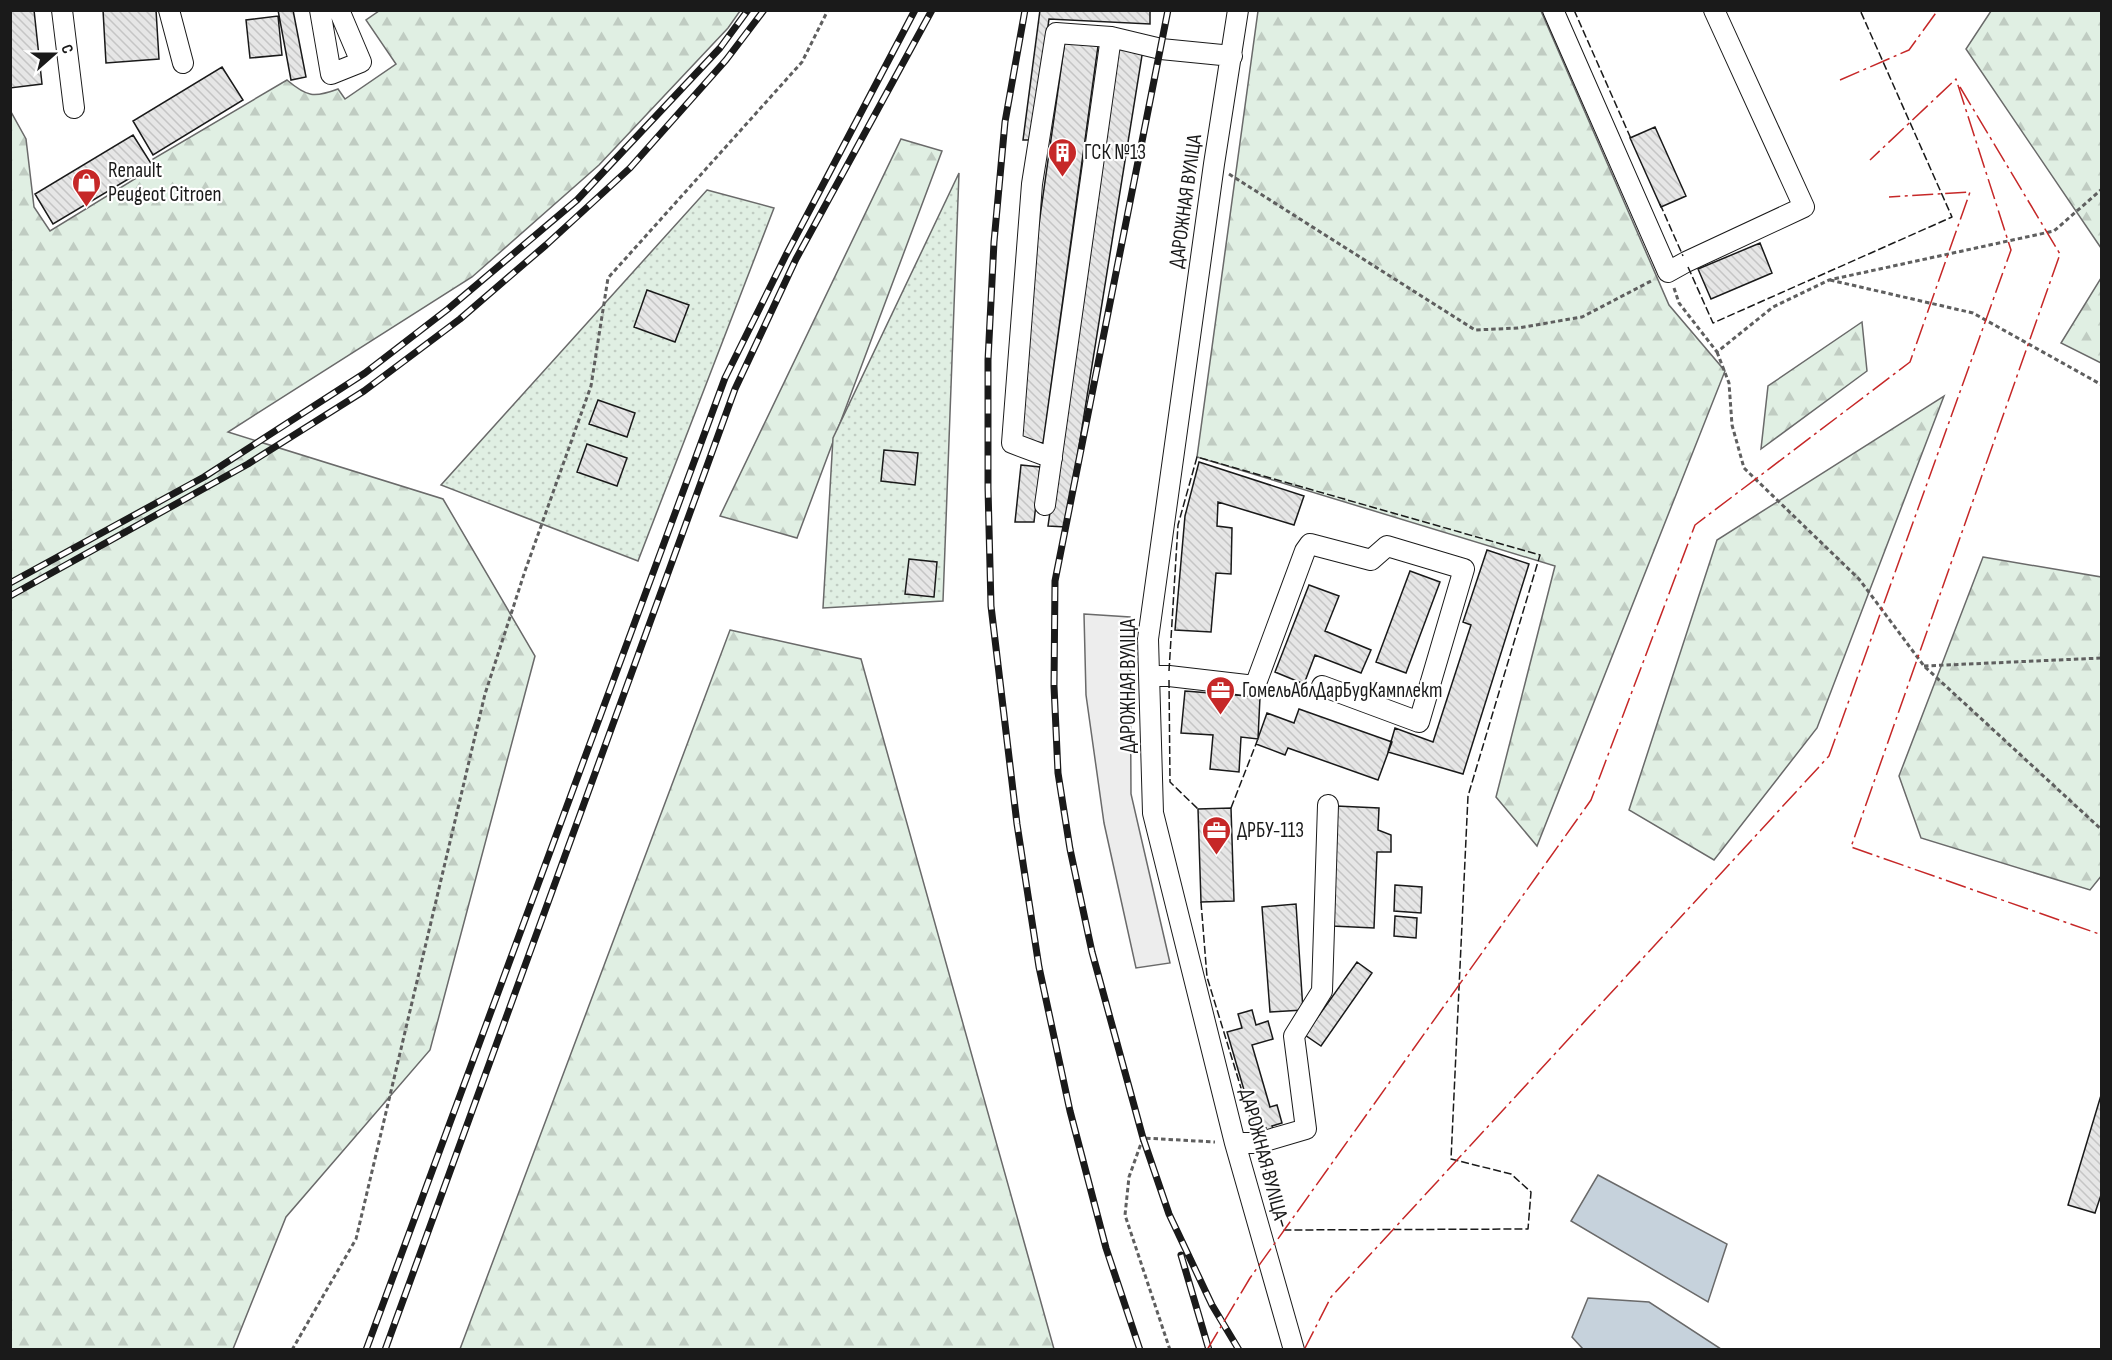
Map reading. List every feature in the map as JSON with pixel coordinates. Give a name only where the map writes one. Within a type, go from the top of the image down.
[{"type":"street","points":[[62,10],[74,108]]},
{"type":"street","points":[[169,10],[183,63]]},
{"type":"street","points":[[320,10],[331,74],[361,63],[339,10]]},
{"type":"street","name":"ДАРОЖНАЯ ВУЛІЦА","points":[[1238,10],[1214,164],[1148,639],[1153,813],[1235,1143],[1294,1350]]},
{"type":"street","points":[[1553,10],[1668,272],[1804,207],[1714,10]]},
{"type":"street","points":[[1052,458],[1012,443],[1032,184],[1056,33],[1111,37],[1161,49],[1232,56]]},
{"type":"street","points":[[1045,505],[1111,37]]},
{"type":"street","points":[[1149,676],[1169,676],[1255,686],[1305,551],[1310,544],[1371,560],[1387,546],[1464,569],[1419,722],[1322,686]]},
{"type":"street","points":[[1235,1143],[1258,1143],[1306,1129],[1294,1036],[1322,990],[1328,805]]},
{"type":"path","points":[[292,1350],[356,1239],[485,694],[525,572],[591,386],[608,278],[802,62],[828,10]]},
{"type":"path","points":[[1214,164],[1475,330],[1518,328],[1582,317],[1668,272],[1679,303],[1717,352],[1729,383],[1732,425],[1744,468],[1859,579],[1924,666],[2102,830]]},
{"type":"path","points":[[1717,352],[1773,308],[1829,280],[2054,231],[2102,189]]},
{"type":"path","points":[[1829,280],[1973,313],[2102,385]]},
{"type":"path","points":[[1924,666],[2102,658]]},
{"type":"path","points":[[1170,1350],[1125,1215],[1129,1177],[1143,1138],[1235,1143]]},
{"type":"green space","points":[[379,11],[740,11],[728,28],[599,165],[472,277],[228,432],[443,499],[535,656],[430,1050],[286,1217],[233,1349],[11,1349],[11,112],[26,139],[34,207],[50,231],[156,166],[153,159],[287,80],[300,90],[311,94],[323,94],[338,89],[345,99],[396,64],[366,20]]},
{"type":"green space","points":[[1258,11],[1541,11],[1669,305],[1725,371],[1537,846],[1496,797],[1555,566],[1197,457]]},
{"type":"green space","points":[[1991,11],[2101,11],[2101,248],[1966,49]]},
{"type":"green space","points":[[901,139],[942,151],[797,538],[720,516]]},
{"type":"green space","points":[[959,173],[943,601],[823,608],[833,438]]},
{"type":"green space","points":[[707,190],[774,208],[638,561],[441,485]]},
{"type":"green space","points":[[2101,278],[2102,363],[2061,343]]},
{"type":"green space","points":[[1862,322],[1867,371],[1761,449],[1768,386]]},
{"type":"green space","points":[[1944,396],[1817,728],[1714,860],[1629,810],[1717,540]]},
{"type":"green space","points":[[1983,557],[2101,577],[2102,875],[2090,890],[1921,838],[1899,776]]},
{"type":"green space","points":[[730,630],[861,659],[1054,1349],[460,1349]]},
{"type":"shaded area","points":[[1084,614],[1130,617],[1131,794],[1170,963],[1136,968],[1104,823],[1086,695]]},
{"type":"shaded area","points":[[1598,1175],[1727,1244],[1708,1302],[1571,1221]]},
{"type":"shaded area","points":[[1588,1298],[1649,1302],[1721,1349],[1583,1349],[1572,1337]]},
{"type":"building","points":[[10,10],[34,10],[42,84],[10,88]]},
{"type":"building","points":[[103,10],[156,10],[159,59],[106,63]]},
{"type":"building","points":[[278,10],[293,10],[306,77],[291,80]]},
{"type":"building","points":[[1040,10],[1150,10],[1150,24],[1049,19],[1032,140],[1023,140]]},
{"type":"building","points":[[278,16],[282,55],[250,58],[246,20]]},
{"type":"building","name":"ГСК №13","points":[[1065,41],[1098,46],[1043,443],[1019,440],[1027,308]]},
{"type":"building","points":[[1118,45],[1143,49],[1066,527],[1048,526]]},
{"type":"building","points":[[222,67],[243,100],[153,155],[133,121]]},
{"type":"building","points":[[1655,127],[1686,196],[1661,207],[1630,138]]},
{"type":"building","points":[[133,135],[152,165],[53,224],[35,194]]},
{"type":"building","points":[[1760,243],[1772,273],[1711,299],[1698,269]]},
{"type":"building","points":[[647,290],[689,305],[675,342],[634,327]]},
{"type":"building","points":[[598,400],[635,413],[627,437],[589,424]]},
{"type":"building","points":[[587,444],[627,458],[617,486],[577,472]]},
{"type":"building","points":[[884,450],[918,453],[915,485],[881,481]]},
{"type":"building","points":[[1199,462],[1304,496],[1294,525],[1218,502],[1217,526],[1232,528],[1231,574],[1216,573],[1211,632],[1175,630],[1185,516]]},
{"type":"building","points":[[1021,465],[1040,467],[1034,522],[1015,522]]},
{"type":"building","points":[[1487,550],[1529,564],[1463,774],[1388,752],[1395,728],[1433,742],[1471,625],[1463,622]]},
{"type":"building","points":[[909,559],[937,562],[934,597],[905,594]]},
{"type":"building","points":[[1410,571],[1440,582],[1406,673],[1376,662]]},
{"type":"building","points":[[1309,585],[1339,596],[1325,631],[1371,650],[1361,673],[1315,655],[1304,684],[1275,672]]},
{"type":"building","name":"ГомельАблДарБудКамплект","points":[[1185,691],[1260,697],[1258,739],[1241,737],[1239,772],[1210,769],[1213,735],[1181,733]]},
{"type":"building","points":[[1299,709],[1392,742],[1378,780],[1288,748],[1285,755],[1256,744],[1267,713],[1294,723]]},
{"type":"building","points":[[1336,806],[1379,808],[1378,830],[1391,835],[1391,852],[1377,852],[1374,928],[1332,926]]},
{"type":"building","name":"ДРБУ-113","points":[[1231,808],[1234,901],[1201,902],[1198,809]]},
{"type":"building","points":[[1395,885],[1422,887],[1421,913],[1394,911]]},
{"type":"building","points":[[1296,904],[1303,1010],[1270,1012],[1262,907]]},
{"type":"building","points":[[1395,916],[1417,918],[1416,938],[1394,936]]},
{"type":"building","points":[[1357,962],[1372,973],[1321,1046],[1305,1035]]},
{"type":"building","points":[[1252,1010],[1256,1025],[1268,1021],[1273,1039],[1252,1045],[1270,1107],[1277,1105],[1282,1123],[1272,1126],[1274,1131],[1267,1133],[1266,1128],[1256,1131],[1227,1032],[1242,1028],[1238,1014]]},
{"type":"building","points":[[2102,1092],[2102,1192],[2095,1213],[2068,1205]]},
{"type":"railway","points":[[10,583],[204,477],[365,373],[448,309],[577,200],[720,48],[748,10]]},
{"type":"railway","points":[[10,596],[248,464],[364,391],[460,319],[630,168],[726,60],[764,10]]},
{"type":"railway","points":[[366,1350],[725,378],[786,255],[915,10]]},
{"type":"railway","points":[[385,1350],[735,389],[796,259],[932,10]]},
{"type":"railway","points":[[1025,10],[1005,122],[994,242],[988,360],[991,606],[1017,824],[1039,967],[1070,1111],[1106,1248],[1140,1350]]},
{"type":"railway","points":[[1168,10],[1055,581],[1054,686],[1058,773],[1070,849],[1092,952],[1143,1138],[1169,1214],[1212,1305],[1239,1350]]},
{"type":"railway","points":[[1181,1255],[1209,1350]]},
{"type":"fence","points":[[1574,10],[1632,141]]},
{"type":"fence","points":[[1688,267],[1713,323],[1952,217],[1860,10]]},
{"type":"fence","points":[[1660,204],[1683,256]]},
{"type":"fence","points":[[1169,671],[1178,525],[1197,457],[1540,555],[1468,796],[1451,1159],[1511,1174],[1531,1192],[1528,1229],[1284,1230],[1259,1148]]},
{"type":"fence","points":[[1169,680],[1170,782],[1198,809]]},
{"type":"fence","points":[[1231,808],[1256,744]]},
{"type":"fence","points":[[1201,902],[1207,977],[1256,1137]]},
{"type":"power","points":[[1840,80],[1909,50],[1938,10]]},
{"type":"power","points":[[1304,1350],[1331,1297],[1829,756],[2011,250],[1956,79],[1870,160]]},
{"type":"power","points":[[1960,87],[2060,254],[1851,847],[2102,935]]},
{"type":"power","points":[[1207,1350],[1250,1278],[1591,800],[1695,525],[1910,362],[1970,192],[1889,197]]},
{"type":"place","name":"ГСК №13","points":[[1063,178]]},
{"type":"place","name":"Renault Peugeot Citroen","points":[[87,208]]},
{"type":"place","name":"ГомельАблДарБудКамплект","points":[[1221,716]]},
{"type":"place","name":"ДРБУ-113","points":[[1216,856]]}]
